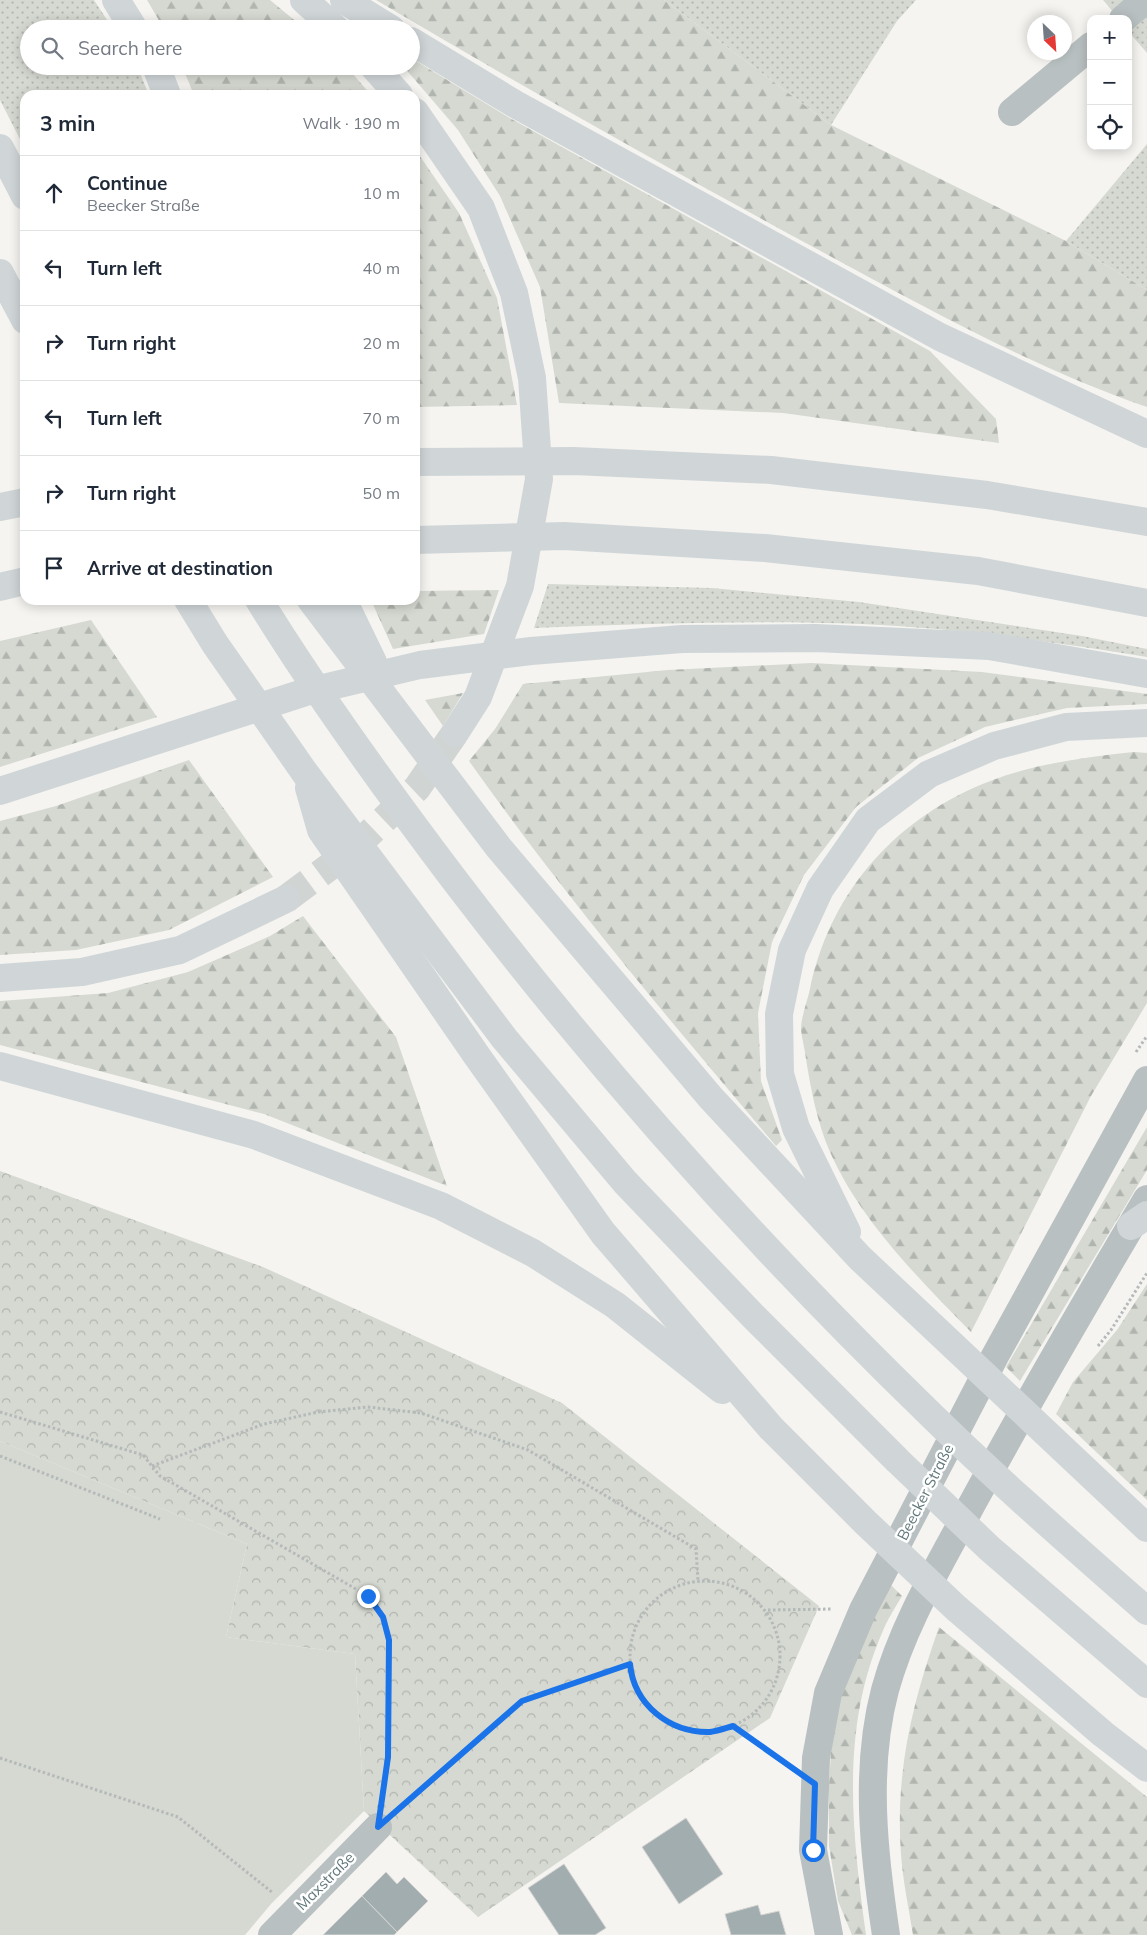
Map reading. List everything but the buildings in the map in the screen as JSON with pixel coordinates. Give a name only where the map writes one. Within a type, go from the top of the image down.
[{"type":"highway","points":[[116,0],[128,20]]},
{"type":"highway","points":[[304,0],[326,20]]},
{"type":"highway","points":[[344,0],[377,20]]},
{"type":"highway","points":[[420,46],[515,104],[940,337],[1147,434]]},
{"type":"highway","points":[[159,75],[165,90]]},
{"type":"highway","points":[[381,75],[395,90]]},
{"type":"highway","points":[[420,119],[480,208],[514,293],[532,378],[539,479],[520,586],[478,697],[455,733]]},
{"type":"highway","points":[[0,148],[20,186]]},
{"type":"highway","points":[[0,273],[20,311]]},
{"type":"highway","points":[[0,294],[20,324]]},
{"type":"highway","points":[[420,462],[574,461],[770,470],[987,495],[1147,522]]},
{"type":"highway","points":[[0,500],[20,501]]},
{"type":"highway","points":[[0,507],[20,502]]},
{"type":"highway","points":[[420,540],[564,536],[765,548],[978,571],[1147,603]]},
{"type":"highway","points":[[0,587],[20,582]]},
{"type":"highway","points":[[191,605],[215,644],[305,774],[504,1038],[625,1182],[754,1316],[898,1461],[989,1548],[1147,1684]]},
{"type":"highway","points":[[262,605],[394,799],[514,958],[678,1153],[797,1280],[926,1410],[1017,1496],[1147,1611]]},
{"type":"highway","points":[[315,605],[500,848],[600,970],[711,1098],[860,1258],[1147,1528]]},
{"type":"highway","points":[[345,605],[395,708]]},
{"type":"highway","points":[[0,791],[306,692],[420,665],[532,651],[682,639],[816,638],[989,646],[1147,674]]},
{"type":"highway","points":[[860,1258],[796,1128],[780,1074],[779,1014],[792,950],[820,889],[868,820],[929,774],[994,746],[1066,727],[1147,723]]},
{"type":"highway","points":[[305,774],[320,830],[603,1233],[771,1428],[866,1522],[956,1608],[1103,1734],[1147,1768]]},
{"type":"highway","points":[[0,978],[82,972],[180,950],[286,899]]},
{"type":"highway","points":[[0,1066],[254,1135],[441,1206],[533,1253],[616,1305],[771,1428]]},
{"type":"street","points":[[1128,15],[1145,0]]},
{"type":"street","points":[[1012,112],[1087,49]]},
{"type":"street","name":"Beecker Straße","points":[[829,1935],[813,1850],[816,1758],[828,1693],[863,1610],[995,1356],[1147,1080]]},
{"type":"street","points":[[886,1935],[876,1860],[873,1800],[876,1746],[885,1690],[915,1610],[1034,1390],[1139,1221],[1147,1199]]},
{"type":"street","name":"Maxstraße","points":[[272,1935],[378,1827]]},
{"type":"path","points":[[152,1466],[264,1424],[318,1412],[368,1407],[421,1413],[528,1450],[696,1549],[698,1581]]},
{"type":"path","points":[[0,1412],[143,1455],[160,1476],[368,1596],[383,1617],[389,1640],[388,1757],[378,1827]]},
{"type":"path","points":[[0,1456],[160,1519]]},
{"type":"path","points":[[698,1581],[719,1582],[740,1589],[768,1610],[779,1639],[780,1660],[776,1681],[767,1700],[752,1716],[733,1726],[712,1732],[690,1731],[670,1724],[652,1711],[639,1694],[631,1674],[630,1664],[629,1653],[633,1632],[643,1613],[658,1597],[677,1586],[698,1581]]},
{"type":"path","points":[[768,1610],[863,1610]]},
{"type":"path","points":[[378,1827],[522,1701],[630,1664]]},
{"type":"path","points":[[733,1726],[815,1784]]},
{"type":"path","points":[[0,1758],[178,1817],[295,1911]]},
{"type":"green space","points":[[0,0],[94,0],[107,20],[20,20],[20,75],[141,75],[147,90],[20,90],[20,139],[0,100]]},
{"type":"green space","points":[[147,0],[270,0],[294,20],[159,20]]},
{"type":"green space","points":[[376,0],[664,0],[831,125],[1066,241],[1147,290],[1147,407],[1062,374],[937,313],[649,157],[420,26],[420,20],[410,20]]},
{"type":"green space","points":[[664,0],[916,0],[897,21],[831,125]]},
{"type":"green space","points":[[1103,0],[1129,0],[1114,13]]},
{"type":"green space","points":[[1147,13],[1147,53],[1132,36],[1132,27]]},
{"type":"green space","points":[[420,63],[508,117],[930,351],[996,419],[999,443],[783,413],[559,403],[540,287],[500,196],[458,130],[411,75],[420,75]]},
{"type":"green space","points":[[186,75],[354,75],[367,90],[192,90]]},
{"type":"green space","points":[[1147,144],[1147,290],[1066,241]]},
{"type":"green space","points":[[420,156],[459,213],[497,298],[517,405],[420,407]]},
{"type":"green space","points":[[548,584],[712,588],[859,602],[1082,636],[1147,649],[1147,657],[1005,636],[862,624],[739,622],[534,628]]},
{"type":"green space","points":[[499,590],[484,634],[393,649],[373,605],[420,605],[420,591]]},
{"type":"green space","points":[[91,620],[157,717],[0,767],[0,641]]},
{"type":"green space","points":[[811,663],[982,672],[1147,694],[1147,704],[1067,708],[985,727],[918,758],[856,807],[804,875],[772,942],[758,1013],[761,1081],[782,1140],[776,1146],[657,1005],[580,909],[469,761],[495,729],[523,684],[668,670]]},
{"type":"green space","points":[[463,693],[443,726],[425,700]]},
{"type":"green space","points":[[1134,752],[1147,753],[1147,1003],[1091,1096],[971,1332],[892,1248],[857,1201],[830,1152],[815,1106],[801,1030],[803,1015],[819,956],[831,925],[847,896],[866,869],[888,845],[913,824],[941,805],[971,789],[1031,768],[1072,760]]},
{"type":"green space","points":[[189,760],[273,877],[169,930],[76,950],[0,955],[0,821],[56,806]]},
{"type":"green space","points":[[303,916],[396,1037],[447,1186],[264,1114],[0,1045],[0,1001],[108,993],[188,972],[270,936]]},
{"type":"green space","points":[[1147,1127],[1147,1170],[1020,1381],[1006,1367]]},
{"type":"green space","points":[[0,1171],[263,1267],[562,1403],[819,1606],[770,1718],[478,1917],[364,1811],[355,1654],[226,1637],[247,1544],[0,1441]]},
{"type":"green space","points":[[1147,1284],[1147,1500],[1056,1414],[1073,1382],[1117,1330]]},
{"type":"green space","points":[[0,1441],[247,1544],[226,1637],[355,1654],[364,1811],[271,1904],[245,1935],[0,1935]]},
{"type":"green space","points":[[891,1585],[902,1596],[884,1628],[869,1670],[860,1707],[855,1744],[854,1820],[866,1935],[852,1935],[838,1901],[829,1846],[831,1752],[841,1694],[866,1627]]},
{"type":"green space","points":[[939,1627],[1147,1797],[1147,1935],[913,1935],[901,1855],[900,1825],[903,1767],[921,1683]]},
{"type":"tunnel","points":[[286,899],[352,850],[417,788],[455,733]]},
{"type":"route","points":[[368,1596],[383,1617],[389,1640],[388,1757],[378,1827],[522,1701],[630,1664],[631,1674],[639,1694],[652,1711],[670,1724],[690,1731],[712,1732],[733,1726],[815,1784],[813,1850]]}]
